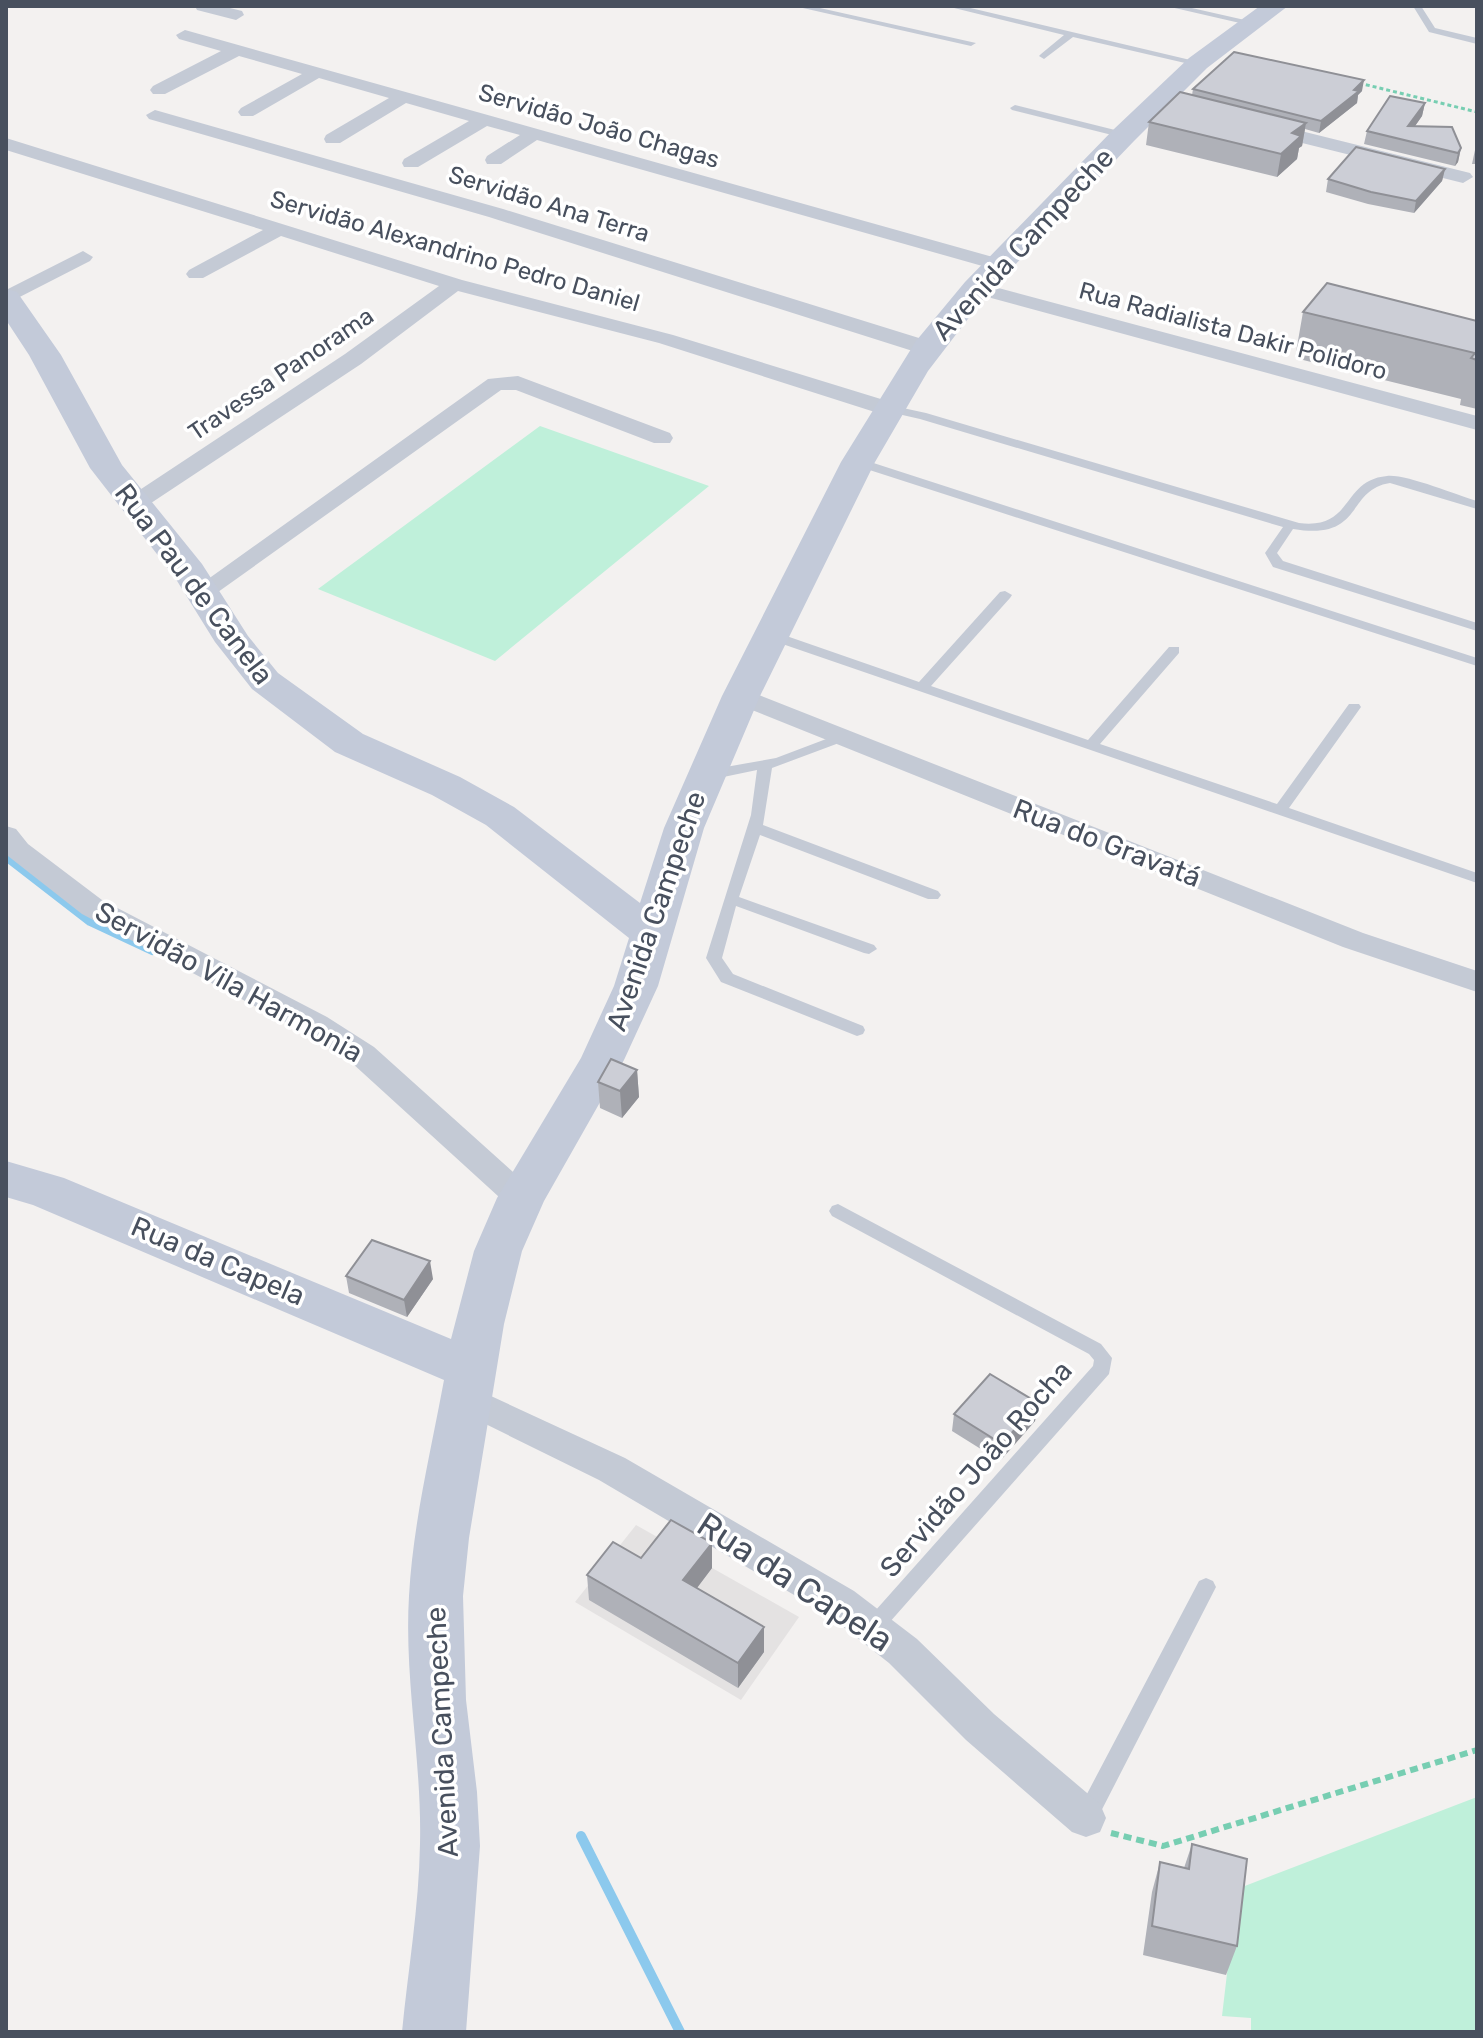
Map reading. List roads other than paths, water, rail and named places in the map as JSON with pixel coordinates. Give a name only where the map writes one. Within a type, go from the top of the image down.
[{"type":"main road","name":"Avenida Campeche","points":[[434,2032],[450,1846],[448,1792],[437,1687],[436,1596],[442,1538],[479,1324],[498,1251],[521,1198],[602,1060],[636,986],[703,777],[770,635],[858,462],[889,409],[927,348],[976,288],[1124,135],[1166,103],[1198,63],[1265,15]]},
{"type":"main road","name":"Rua Pau de Canela","points":[[6,298],[45,355],[100,457],[202,592],[248,663],[285,699],[349,743],[446,786],[500,816],[651,933]]},
{"type":"main road","name":"Rua da Capela","points":[[6,1179],[47,1191],[469,1384]]},
{"type":"street","points":[[203,6],[236,15]]},
{"type":"street","name":"Servidão João Chagas","points":[[185,35],[1000,265]]},
{"type":"street","points":[[159,90],[236,50]]},
{"type":"street","points":[[247,112],[318,72]]},
{"type":"street","points":[[333,139],[404,97]]},
{"type":"street","name":"Servidão Ana Terra","points":[[155,115],[496,213],[927,348]]},
{"type":"street","points":[[411,163],[486,119]]},
{"type":"street","points":[[1249,124],[1463,177]]},
{"type":"street","points":[[494,160],[536,133]]},
{"type":"street","name":"Servidão Alexandrino Pedro Daniel","points":[[6,144],[455,284],[709,351],[889,409]]},
{"type":"street","points":[[196,274],[282,228]]},
{"type":"street","points":[[6,298],[83,257]]},
{"type":"street","name":"Travessa Panorama","points":[[134,504],[353,359],[455,284]]},
{"type":"street","name":"Rua Radialista Dakir Polidoro","points":[[976,288],[1477,423]]},
{"type":"street","points":[[202,592],[496,384],[518,383],[662,438]]},
{"type":"street","name":"Rua do Gravatá","points":[[741,696],[1353,940],[1477,982]]},
{"type":"street","name":"Servidão Vila Harmonia","points":[[6,835],[18,850],[92,907],[343,1040],[402,1088],[521,1198]]},
{"type":"street","name":"Rua da Capela","points":[[469,1384],[841,1603],[874,1626],[980,1727],[1086,1818]]},
{"type":"lane","points":[[798,6],[971,43]]},
{"type":"lane","points":[[950,6],[1198,63]]},
{"type":"lane","points":[[1170,6],[1265,15]]},
{"type":"lane","points":[[1417,6],[1432,30],[1477,41]]},
{"type":"lane","points":[[1044,56],[1071,34]]},
{"type":"lane","points":[[1015,108],[1124,135]]},
{"type":"lane","points":[[889,409],[922,416],[1290,525],[1330,526],[1340,519],[1368,484],[1379,480],[1391,479],[1477,505]]},
{"type":"lane","points":[[858,462],[1477,662]]},
{"type":"lane","points":[[1290,525],[1271,553],[1278,564],[1477,627]]},
{"type":"lane","points":[[922,687],[1005,595]]},
{"type":"lane","points":[[770,635],[1279,811],[1475,873]]},
{"type":"lane","points":[[1092,744],[1174,650]]},
{"type":"lane","points":[[1279,811],[1354,707]]},
{"type":"lane","points":[[703,777],[765,765],[842,737]]},
{"type":"lane","points":[[765,765],[765,788],[756,828],[714,958],[727,978],[857,1030]]},
{"type":"lane","points":[[756,828],[933,895]]},
{"type":"lane","points":[[731,899],[869,949]]},
{"type":"lane","name":"Servidão João Rocha","points":[[838,1211],[1095,1349],[1103,1358],[1102,1369],[1053,1427],[874,1626]]},
{"type":"lane","points":[[1086,1818],[1206,1587]]},
{"type":"waterway","points":[[6,857],[90,922],[152,951]]},
{"type":"waterway","points":[[581,1836],[680,2032]]}]
